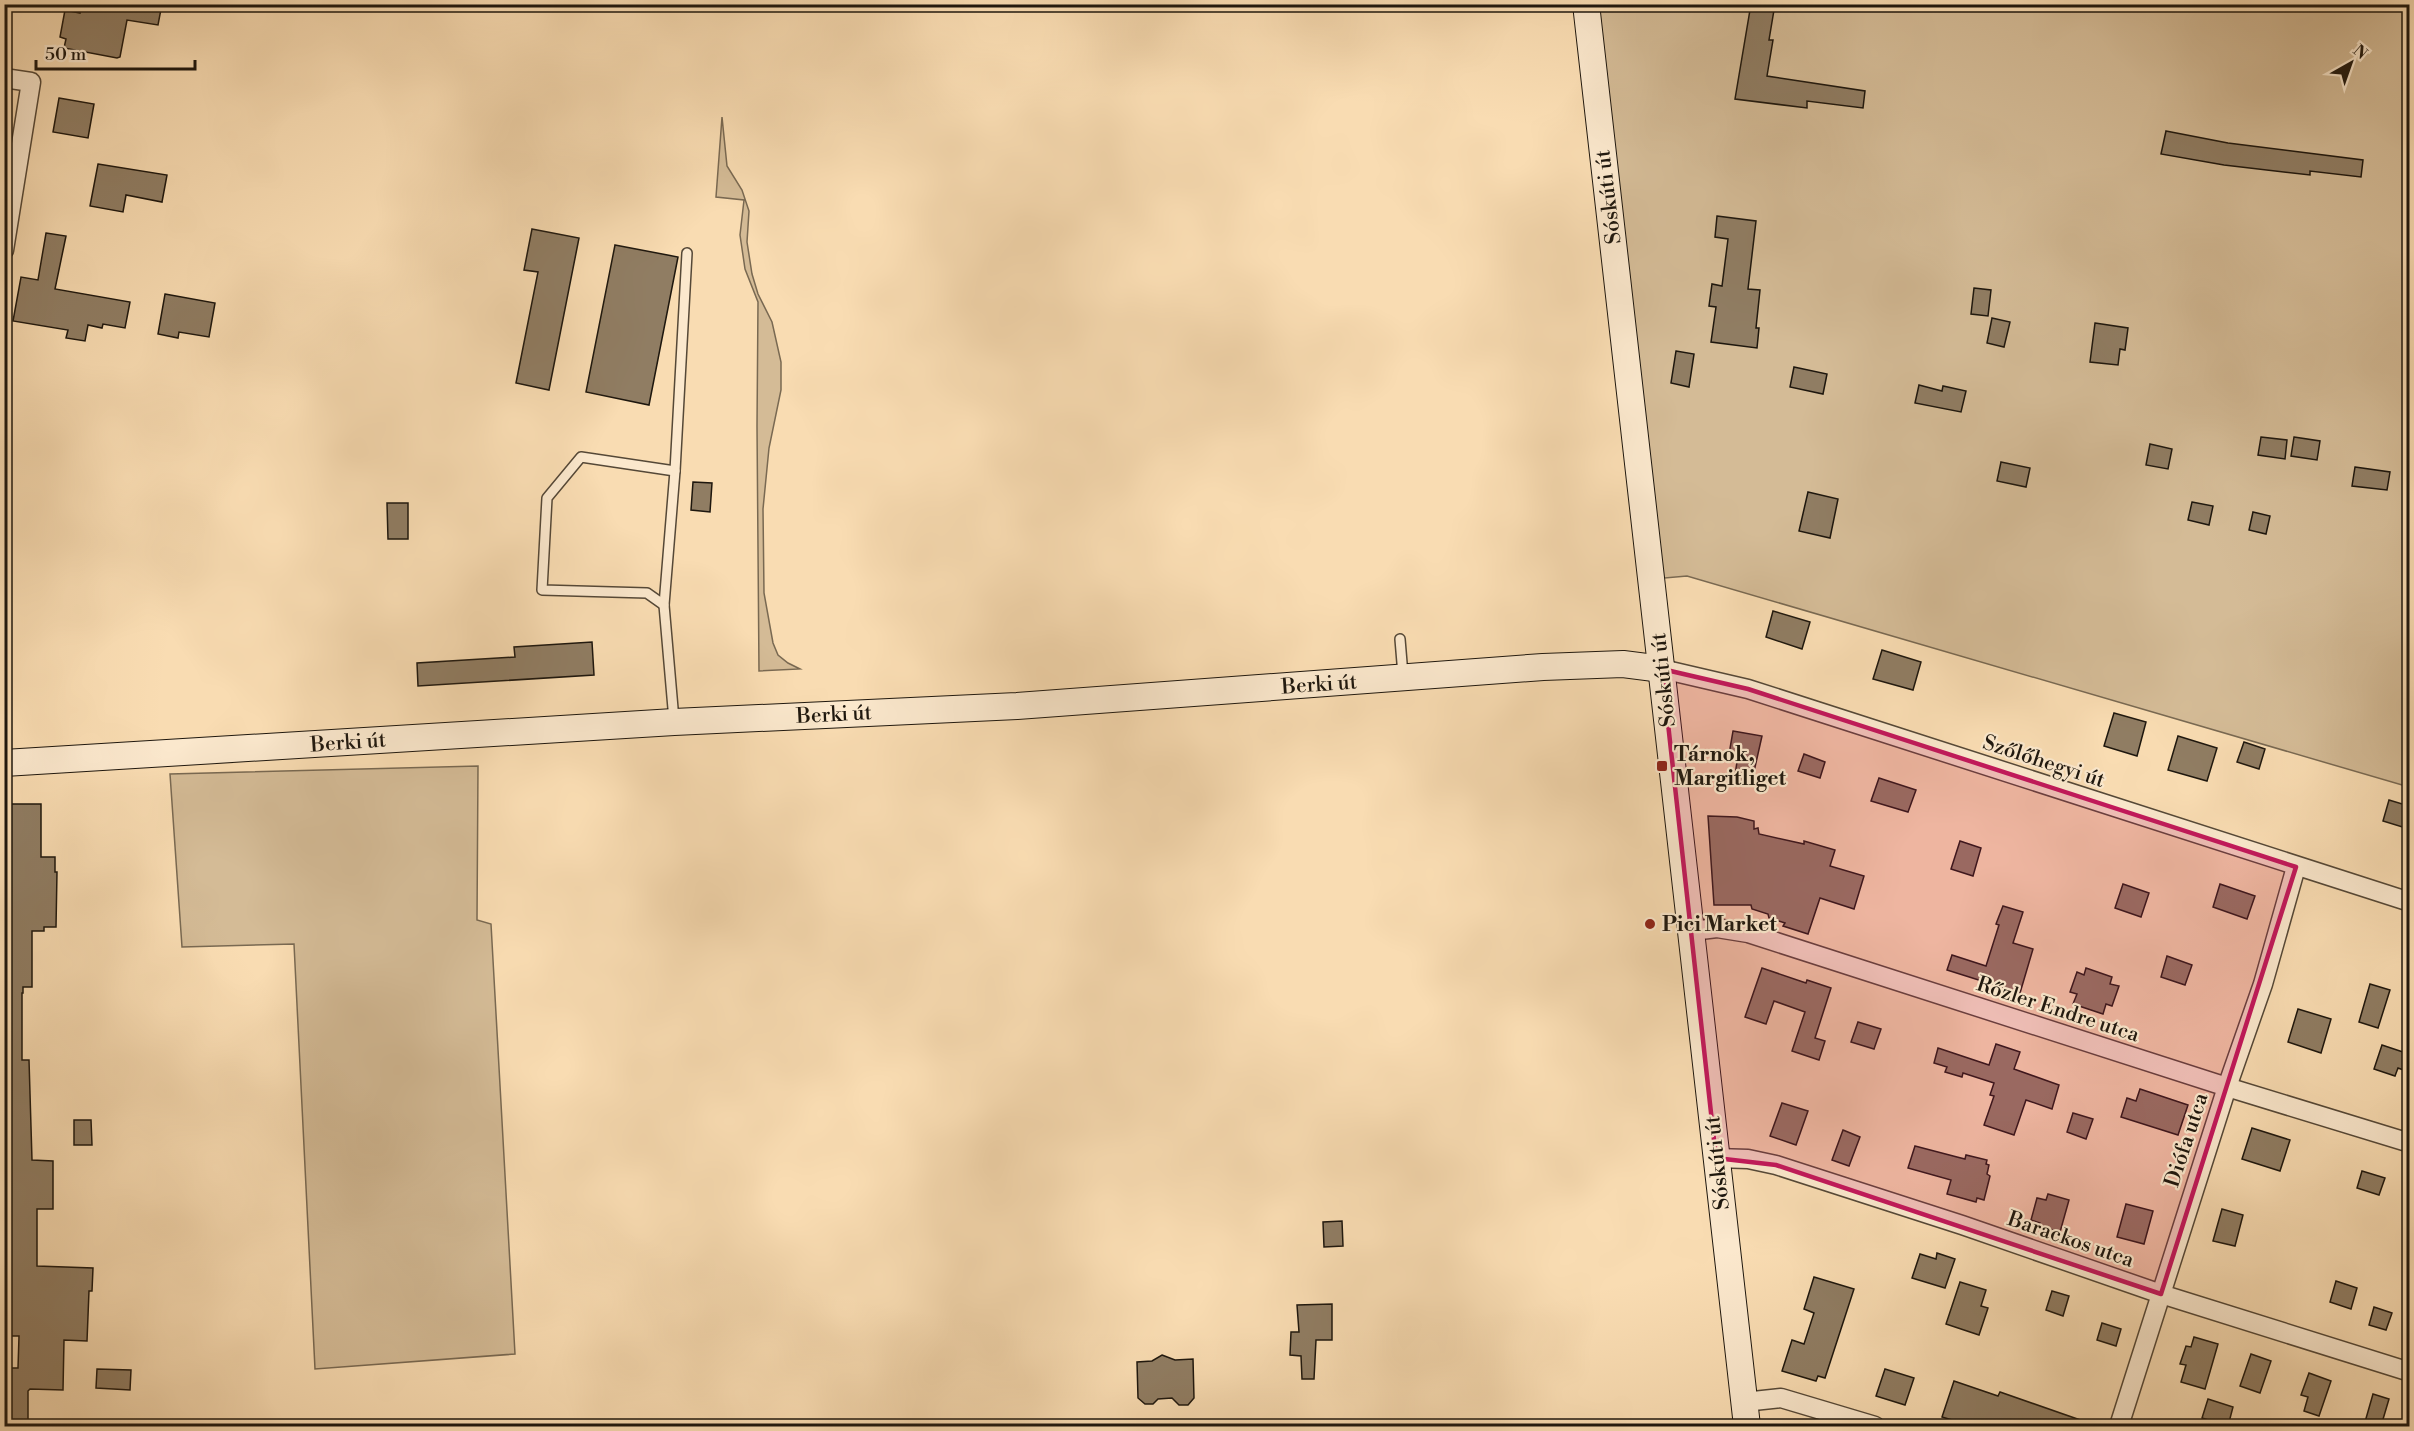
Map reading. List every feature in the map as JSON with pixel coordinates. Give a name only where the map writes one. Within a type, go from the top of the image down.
[{"type":"street","name":"Sóskúti út","points":[[1586,4],[1746,1414]]},
{"type":"street","points":[[4,78],[31,82],[4,250]]},
{"type":"street","name":"Berki út","points":[[4,763],[674,722],[1017,706],[1611,664],[1662,669]]},
{"type":"street","name":"Szőlőhegyi út","points":[[1662,669],[1748,689],[2409,902]]},
{"type":"street","name":"Diófa utca","points":[[2119,1426],[2227,1087],[2263,984],[2296,867]]},
{"type":"street","name":"Rőzler Endre utca","points":[[1692,931],[1717,928],[1748,933],[2409,1143]]},
{"type":"street","name":"Barackos utca","points":[[1716,1158],[1749,1159],[1776,1165],[1962,1225],[2161,1294],[2409,1372]]},
{"type":"street","points":[[1746,1414],[1782,1398],[1875,1426]]},
{"type":"lane","points":[[674,722],[664,605],[675,471],[687,253]]},
{"type":"lane","points":[[664,605],[647,593],[542,590],[547,498],[581,457],[675,471]]},
{"type":"lane","points":[[1400,639],[1403,678]]},
{"type":"highlighted area","points":[[1662,669],[1748,689],[2296,867],[2161,1294],[1776,1165],[1716,1158]]},
{"type":"shaded area","points":[[1577,5],[2409,5],[2409,787],[1687,576],[1642,580]]},
{"type":"shaded area","points":[[722,117],[727,166],[742,190],[749,211],[747,242],[752,274],[758,294],[772,322],[781,362],[781,390],[769,448],[763,509],[764,593],[773,643],[778,655],[800,669],[759,671],[758,302],[745,269],[740,235],[744,200],[716,197]]},
{"type":"shaded area","points":[[478,766],[477,920],[491,924],[515,1354],[315,1369],[294,944],[182,947],[170,774]]},
{"type":"building","points":[[81,4],[162,4],[158,25],[127,20],[120,57],[117,58],[64,48],[66,39],[60,37],[65,10],[80,13]]},
{"type":"building","points":[[1751,4],[1775,4],[1769,40],[1773,40],[1767,76],[1865,91],[1863,108],[1807,101],[1807,108],[1735,99]]},
{"type":"building","points":[[59,98],[94,104],[88,138],[53,132]]},
{"type":"building","points":[[2166,131],[2228,143],[2363,160],[2361,177],[2310,171],[2310,175],[2224,165],[2161,154]]},
{"type":"building","points":[[98,164],[167,175],[162,202],[126,195],[123,212],[90,206]]},
{"type":"building","points":[[1717,216],[1756,221],[1748,289],[1760,290],[1756,328],[1759,328],[1757,348],[1711,342],[1716,307],[1709,306],[1712,284],[1722,286],[1728,239],[1715,237]]},
{"type":"building","points":[[532,229],[579,238],[549,390],[516,383],[538,272],[524,270]]},
{"type":"building","points":[[46,233],[66,236],[55,289],[130,302],[125,328],[103,324],[102,328],[88,325],[85,341],[66,338],[68,330],[13,321],[21,277],[38,280]]},
{"type":"building","points":[[615,245],[678,257],[649,405],[586,392]]},
{"type":"building","points":[[1974,288],[1991,290],[1988,316],[1971,314]]},
{"type":"building","points":[[165,294],[215,303],[209,337],[179,332],[178,338],[158,334]]},
{"type":"building","points":[[1992,318],[2010,322],[2004,347],[1987,343]]},
{"type":"building","points":[[2095,323],[2128,328],[2125,350],[2120,349],[2118,365],[2090,362]]},
{"type":"building","points":[[1676,351],[1694,354],[1689,387],[1671,383]]},
{"type":"building","points":[[1794,367],[1827,374],[1823,394],[1790,387]]},
{"type":"building","points":[[1919,385],[1942,391],[1943,386],[1966,391],[1961,412],[1915,403]]},
{"type":"building","points":[[2261,437],[2287,440],[2285,459],[2258,455]]},
{"type":"building","points":[[2294,437],[2320,441],[2317,460],[2291,456]]},
{"type":"building","points":[[2150,444],[2172,449],[2168,469],[2146,465]]},
{"type":"building","points":[[2001,462],[2030,468],[2026,487],[1997,481]]},
{"type":"building","points":[[2355,467],[2390,472],[2387,490],[2352,486]]},
{"type":"building","points":[[693,482],[712,483],[710,512],[691,510]]},
{"type":"building","points":[[1808,492],[1838,499],[1830,538],[1799,531]]},
{"type":"building","points":[[2192,502],[2213,506],[2209,525],[2188,520]]},
{"type":"building","points":[[387,503],[408,503],[408,539],[388,539]]},
{"type":"building","points":[[2253,512],[2270,516],[2266,534],[2249,530]]},
{"type":"building","points":[[1773,611],[1810,622],[1802,649],[1766,637]]},
{"type":"building","points":[[592,642],[594,675],[418,686],[417,663],[515,657],[514,647]]},
{"type":"building","points":[[1882,650],[1921,662],[1913,690],[1873,679]]},
{"type":"building","points":[[2114,713],[2146,722],[2137,756],[2104,746]]},
{"type":"building","points":[[1733,731],[1762,736],[1751,785],[1734,782],[1738,755],[1729,754]]},
{"type":"building","points":[[2178,736],[2217,748],[2207,781],[2168,770]]},
{"type":"building","points":[[2244,742],[2265,749],[2259,769],[2237,762]]},
{"type":"building","points":[[1804,754],[1825,762],[1820,778],[1798,771]]},
{"type":"building","points":[[1879,778],[1916,790],[1908,812],[1871,801]]},
{"type":"building","points":[[2389,800],[2409,806],[2409,829],[2383,821]]},
{"type":"building","points":[[4,804],[41,804],[41,857],[55,857],[55,872],[57,872],[56,927],[44,927],[44,931],[32,931],[32,987],[23,987],[22,993],[22,1060],[29,1060],[32,1160],[53,1161],[53,1209],[37,1209],[37,1266],[93,1268],[92,1291],[89,1291],[87,1341],[64,1340],[63,1390],[30,1389],[28,1391],[28,1426],[4,1426],[4,1368],[18,1368],[19,1336],[4,1336]]},
{"type":"building","points":[[1708,816],[1737,817],[1754,821],[1754,829],[1758,828],[1759,834],[1804,844],[1804,841],[1835,850],[1830,866],[1864,876],[1854,909],[1820,898],[1808,934],[1783,926],[1785,923],[1752,909],[1751,905],[1714,905]]},
{"type":"building","points":[[1960,841],[1981,848],[1973,876],[1951,869]]},
{"type":"building","points":[[2123,884],[2149,893],[2141,917],[2115,908]]},
{"type":"building","points":[[2220,884],[2255,896],[2247,919],[2213,907]]},
{"type":"building","points":[[2003,906],[2023,912],[2013,943],[2033,949],[2020,993],[1947,970],[1952,955],[1986,966],[1999,925],[1996,924]]},
{"type":"building","points":[[2167,956],[2192,965],[2185,985],[2161,977]]},
{"type":"building","points":[[1762,968],[1806,983],[1807,980],[1831,988],[1815,1038],[1825,1041],[1819,1060],[1792,1051],[1805,1012],[1774,1001],[1766,1024],[1745,1017]]},
{"type":"building","points":[[2086,968],[2112,977],[2110,984],[2119,986],[2112,1006],[2106,1004],[2103,1014],[2073,1004],[2077,994],[2070,992],[2077,972],[2084,975]]},
{"type":"building","points":[[2370,984],[2390,990],[2378,1028],[2359,1022]]},
{"type":"building","points":[[2298,1009],[2331,1019],[2321,1053],[2288,1042]]},
{"type":"building","points":[[1858,1022],[1881,1029],[1874,1049],[1851,1042]]},
{"type":"building","points":[[1996,1044],[2020,1052],[2014,1069],[2059,1085],[2052,1109],[2026,1100],[2014,1135],[1984,1125],[1994,1096],[1990,1095],[1994,1083],[1963,1073],[1962,1077],[1945,1072],[1947,1067],[1934,1063],[1938,1048],[1989,1065]]},
{"type":"building","points":[[2382,1045],[2409,1054],[2406,1071],[2398,1068],[2395,1076],[2374,1069]]},
{"type":"building","points":[[2140,1089],[2188,1105],[2178,1135],[2121,1117],[2127,1098],[2136,1101]]},
{"type":"building","points":[[1782,1103],[1808,1111],[1796,1145],[1770,1136]]},
{"type":"building","points":[[2073,1113],[2093,1119],[2086,1139],[2067,1132]]},
{"type":"building","points":[[74,1120],[91,1120],[92,1145],[74,1145]]},
{"type":"building","points":[[2252,1128],[2290,1140],[2280,1171],[2242,1159]]},
{"type":"building","points":[[1843,1130],[1860,1137],[1849,1166],[1832,1160]]},
{"type":"building","points":[[1915,1146],[1965,1159],[1966,1155],[1987,1160],[1986,1164],[1989,1165],[1987,1174],[1990,1176],[1984,1200],[1977,1198],[1976,1202],[1947,1194],[1951,1180],[1908,1168]]},
{"type":"building","points":[[2362,1171],[2385,1178],[2379,1195],[2357,1188]]},
{"type":"building","points":[[2048,1194],[2069,1200],[2060,1232],[2039,1226],[2040,1223],[2031,1220],[2037,1198],[2046,1200]]},
{"type":"building","points":[[2126,1204],[2153,1211],[2144,1244],[2117,1237]]},
{"type":"building","points":[[2222,1209],[2243,1215],[2235,1246],[2213,1241]]},
{"type":"building","points":[[1342,1221],[1343,1246],[1324,1247],[1323,1222]]},
{"type":"building","points":[[1937,1253],[1955,1259],[1945,1288],[1912,1278],[1920,1254],[1936,1259]]},
{"type":"building","points":[[1814,1277],[1854,1289],[1825,1378],[1818,1376],[1816,1381],[1782,1371],[1792,1340],[1804,1344],[1814,1313],[1804,1309]]},
{"type":"building","points":[[2336,1281],[2357,1288],[2351,1309],[2330,1302]]},
{"type":"building","points":[[1960,1282],[1986,1290],[1981,1306],[1988,1308],[1979,1335],[1946,1324]]},
{"type":"building","points":[[2052,1291],[2069,1296],[2063,1316],[2046,1310]]},
{"type":"building","points":[[1332,1304],[1332,1340],[1316,1340],[1314,1379],[1302,1379],[1301,1356],[1290,1355],[1291,1332],[1299,1332],[1297,1305]]},
{"type":"building","points":[[2374,1307],[2392,1313],[2386,1330],[2369,1325]]},
{"type":"building","points":[[2102,1323],[2121,1329],[2116,1346],[2097,1340]]},
{"type":"building","points":[[2194,1337],[2218,1344],[2205,1389],[2181,1382],[2186,1365],[2180,1364],[2186,1346],[2191,1347]]},
{"type":"building","points":[[2251,1354],[2271,1361],[2260,1393],[2240,1386]]},
{"type":"building","points":[[1162,1355],[1175,1360],[1193,1359],[1194,1398],[1188,1405],[1179,1405],[1172,1398],[1158,1399],[1153,1404],[1145,1404],[1138,1398],[1137,1362],[1152,1361]]},
{"type":"building","points":[[97,1369],[131,1370],[130,1390],[96,1388]]},
{"type":"building","points":[[1885,1369],[1914,1378],[1905,1405],[1876,1396]]},
{"type":"building","points":[[2309,1373],[2331,1381],[2319,1416],[2304,1411],[2308,1397],[2301,1395]]},
{"type":"building","points":[[1954,1381],[1998,1396],[2000,1392],[2089,1423],[2088,1426],[1972,1426],[1942,1417]]},
{"type":"building","points":[[2373,1394],[2389,1399],[2381,1426],[2365,1422]]},
{"type":"building","points":[[2208,1399],[2233,1407],[2228,1426],[2202,1418]]},
{"type":"place","name":"Tárnok, Margitliget","points":[[1662,766]]},
{"type":"place","name":"Pici Market","points":[[1650,924]]}]
